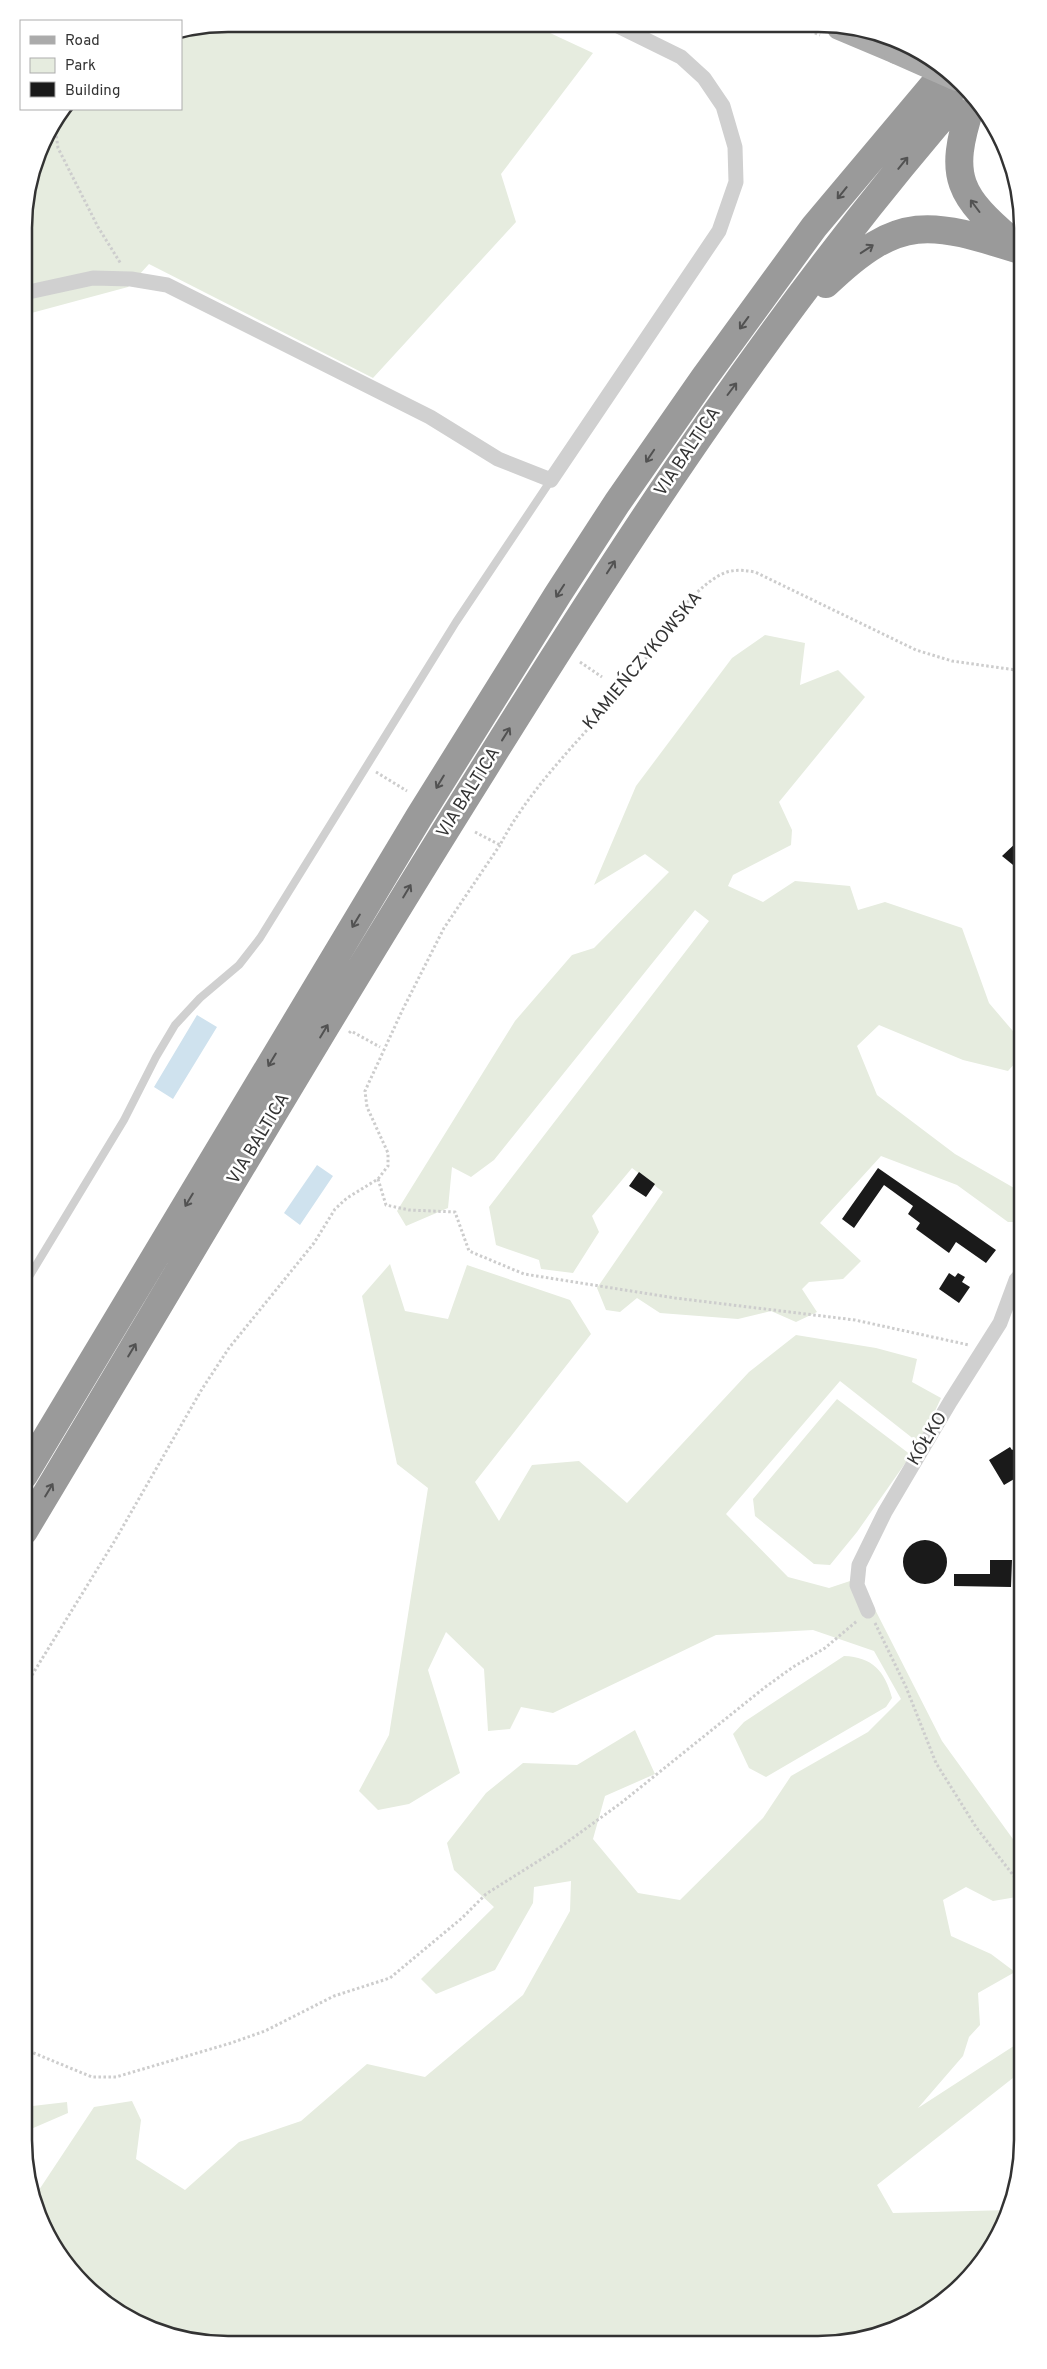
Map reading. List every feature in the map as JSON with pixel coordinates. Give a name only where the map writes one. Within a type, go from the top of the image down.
[{"type":"highway","points":[[872,156],[928,67]]},
{"type":"highway","name":"VIA BALTICA","points":[[32,1462],[398,850],[558,594],[704,378],[814,228],[872,156],[941,76]]},
{"type":"highway","name":"VIA BALTICA","points":[[32,1518],[422,867],[582,611],[642,519],[767,341],[892,177],[962,95]]},
{"type":"highway","points":[[971,105],[959,144],[958,166],[962,185],[983,217],[1014,243]]},
{"type":"highway","points":[[767,341],[848,262],[895,234],[916,228],[938,228],[965,233],[1014,248]]},
{"type":"main road","points":[[860,37],[926,65]]},
{"type":"street","points":[[32,291],[93,278],[131,280],[167,285],[430,417],[498,459],[551,480],[719,231],[736,182],[735,147],[723,106],[704,78],[681,56],[631,32]]},
{"type":"street","name":"KÓŁKO","points":[[868,1611],[857,1585],[859,1565],[885,1512],[1000,1323],[1014,1285]]},
{"type":"lane","points":[[32,1272],[124,1120],[174,1025],[200,998],[238,964],[260,938],[456,622],[551,480]]},
{"type":"path","points":[[56,137],[58,148],[98,227],[131,280]]},
{"type":"path","name":"KAMIEŃCZYKOWSKA","points":[[378,1179],[388,1166],[388,1153],[367,1107],[365,1091],[402,1011],[444,928],[536,788],[630,680],[689,602],[713,580],[735,569],[755,572],[916,650],[952,662],[1014,670]]},
{"type":"path","points":[[580,662],[602,677]]},
{"type":"path","points":[[367,766],[407,791]]},
{"type":"path","points":[[475,832],[500,845]]},
{"type":"path","points":[[350,1032],[379,1047]]},
{"type":"path","points":[[32,1675],[114,1542],[202,1390],[229,1348],[314,1243],[335,1209],[347,1198],[378,1179],[386,1205],[408,1210],[455,1212],[469,1251],[524,1274],[675,1298],[855,1320],[984,1348]]},
{"type":"path","points":[[32,2052],[92,2077],[116,2077],[265,2031],[334,1996],[390,1978],[462,1918],[486,1894],[559,1848],[621,1803],[764,1688],[793,1666],[825,1648],[868,1611],[906,1687],[936,1763],[976,1827],[1014,1876]]},
{"type":"green space","points":[[229,32],[548,32],[593,53],[501,174],[516,222],[373,378],[149,264],[128,287],[32,313],[32,229],[36,191],[47,154],[72,110],[182,110],[182,38]]},
{"type":"green space","points":[[765,635],[805,643],[800,685],[838,670],[865,697],[779,802],[792,830],[791,845],[733,875],[728,886],[763,902],[795,881],[850,886],[858,910],[885,902],[962,928],[989,1003],[1014,1032],[1014,1064],[1008,1071],[963,1060],[879,1025],[857,1046],[877,1095],[955,1154],[1014,1188],[1014,1222],[1008,1222],[957,1185],[881,1156],[820,1223],[861,1261],[843,1279],[809,1282],[802,1289],[817,1312],[796,1322],[771,1311],[738,1319],[660,1313],[637,1298],[620,1312],[606,1310],[597,1288],[663,1192],[632,1168],[592,1216],[599,1232],[573,1273],[541,1269],[539,1260],[496,1245],[489,1207],[709,921],[695,910],[494,1160],[471,1177],[452,1167],[448,1208],[406,1226],[397,1211],[515,1021],[572,955],[594,948],[669,872],[645,854],[594,885],[636,786],[732,658]]},
{"type":"green space","points":[[390,1264],[405,1311],[448,1319],[467,1265],[570,1300],[591,1334],[475,1482],[499,1521],[532,1465],[579,1461],[627,1503],[749,1372],[796,1335],[876,1348],[917,1359],[912,1382],[941,1398],[920,1444],[840,1381],[726,1514],[788,1577],[829,1588],[859,1578],[942,1741],[1014,1841],[1014,1898],[993,1901],[966,1887],[943,1900],[951,1936],[991,1954],[1014,1973],[978,1993],[980,2025],[969,2037],[963,2056],[918,2108],[1014,2046],[1014,2077],[877,2185],[893,2213],[1002,2210],[988,2238],[966,2270],[938,2296],[905,2316],[869,2330],[831,2336],[203,2335],[178,2330],[154,2322],[109,2296],[81,2270],[53,2227],[39,2190],[94,2107],[132,2101],[141,2120],[136,2159],[185,2190],[239,2142],[301,2121],[367,2064],[425,2077],[523,1995],[570,1911],[571,1881],[534,1887],[533,1903],[495,1970],[436,1994],[421,1979],[494,1907],[454,1870],[447,1843],[486,1793],[523,1763],[577,1765],[635,1730],[655,1774],[605,1796],[593,1839],[638,1893],[680,1900],[763,1818],[791,1776],[868,1732],[901,1699],[874,1651],[813,1630],[716,1635],[553,1713],[521,1707],[510,1729],[488,1731],[484,1669],[446,1632],[428,1670],[460,1773],[409,1804],[378,1810],[359,1791],[389,1735],[428,1488],[397,1464],[362,1296]]},
{"type":"green space","points":[[837,1399],[911,1455],[857,1532],[830,1565],[814,1564],[755,1516],[753,1499]]},
{"type":"green space","points":[[844,1656],[862,1659],[876,1667],[881,1673],[892,1698],[886,1707],[766,1777],[749,1768],[733,1734],[744,1722]]},
{"type":"green space","points":[[67,2102],[68,2113],[32,2129],[32,2106]]},
{"type":"water","points":[[197,1015],[217,1027],[173,1099],[154,1087]]},
{"type":"water","points":[[317,1165],[333,1176],[300,1225],[284,1213]]},
{"type":"building","points":[[1014,845],[1014,866],[1002,856]]},
{"type":"building","points":[[878,1168],[996,1250],[986,1263],[956,1242],[949,1253],[916,1229],[920,1223],[908,1214],[913,1206],[884,1185],[854,1228],[842,1219]]},
{"type":"building","points":[[639,1172],[655,1184],[646,1197],[629,1186]]},
{"type":"building","points":[[949,1273],[955,1277],[958,1273],[965,1277],[962,1282],[970,1287],[959,1303],[939,1289]]},
{"type":"building","points":[[1010,1447],[1012,1450],[1014,1449],[1014,1479],[1004,1485],[989,1460]]},
{"type":"building","points":[[929,1540],[941,1546],[946,1553],[946,1571],[941,1578],[934,1583],[921,1584],[913,1581],[906,1574],[903,1558],[906,1550],[913,1543]]},
{"type":"building","points":[[990,1560],[1012,1560],[1011,1587],[954,1586],[954,1574],[990,1574]]}]
